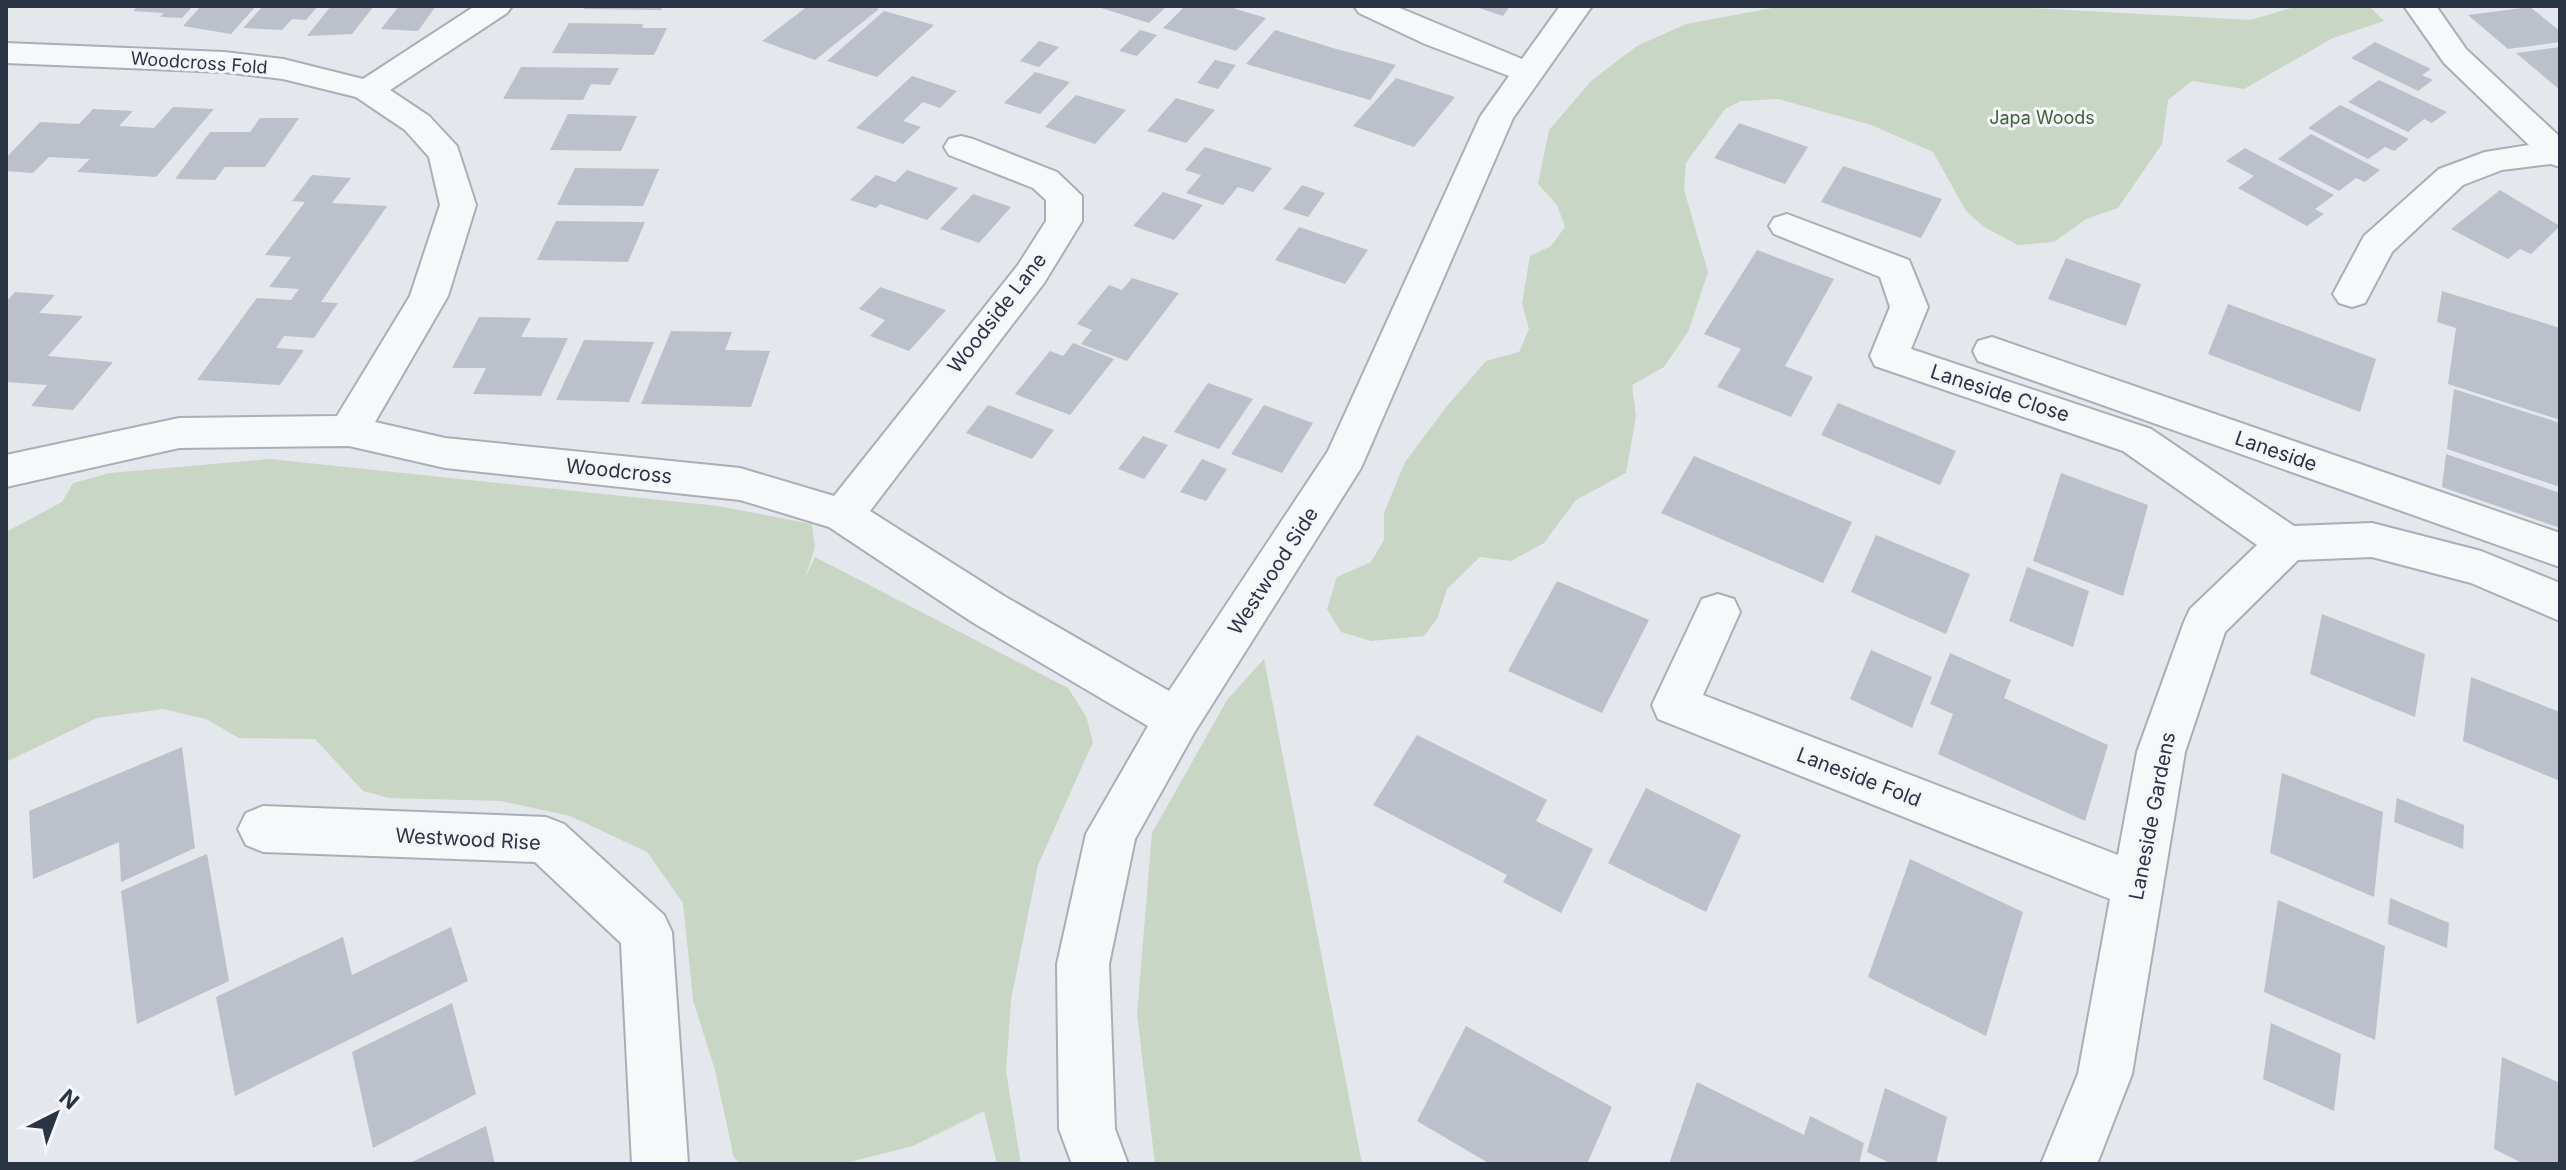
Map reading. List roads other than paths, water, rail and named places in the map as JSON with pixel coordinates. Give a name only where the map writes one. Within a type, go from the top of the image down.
[{"type":"street","points":[[368,90],[496,6]]},
{"type":"street","points":[[1370,6],[1436,37],[1528,72]]},
{"type":"street","name":"Westwood Side","points":[[1100,1164],[1087,1129],[1083,964],[1111,834],[1177,719],[1346,457],[1497,117],[1576,6]]},
{"type":"street","points":[[2420,6],[2455,56],[2558,154]]},
{"type":"street","name":"Woodcross Fold","points":[[6,53],[224,62],[283,69],[368,90],[417,123],[445,154],[458,205],[429,296],[349,431]]},
{"type":"street","name":"Woodside Lane","points":[[843,515],[1031,274],[1064,221],[1064,196],[1045,180],[961,147]]},
{"type":"street","points":[[2352,294],[2377,245],[2451,177],[2497,160],[2558,154]]},
{"type":"street","name":"Laneside Close","points":[[1787,226],[1896,269],[1909,307],[1889,356],[2137,440],[2287,543]]},
{"type":"street","name":"Laneside","points":[[1992,351],[2560,550]]},
{"type":"street","name":"Woodcross","points":[[6,471],[179,433],[349,431],[445,453],[740,484],[843,515],[988,609],[1177,719]]},
{"type":"street","points":[[2287,543],[2372,540],[2481,568],[2560,603]]},
{"type":"street","name":"Laneside Gardens","points":[[2069,1164],[2105,1074],[2161,752],[2206,622],[2287,543]]},
{"type":"street","name":"Laneside Fold","points":[[1718,612],[1675,705],[2138,886]]},
{"type":"street","name":"Westwood Rise","points":[[263,829],[546,840],[646,932],[660,1164]]},
{"type":"park label","name":"Japa Woods","points":[[2042,118]]}]
